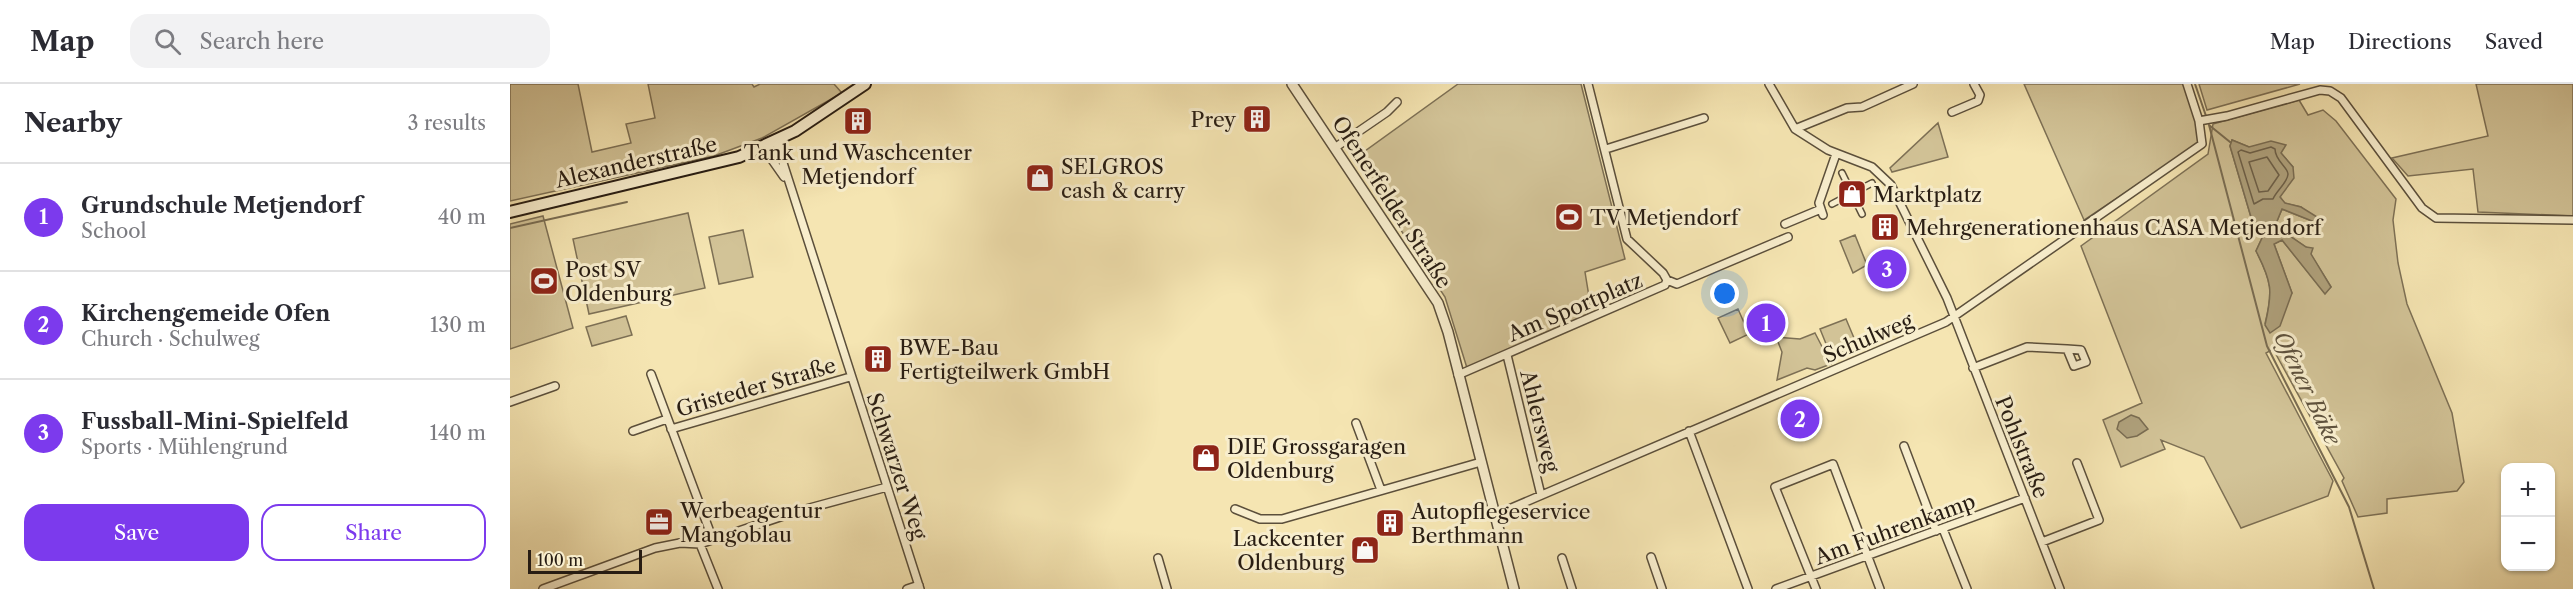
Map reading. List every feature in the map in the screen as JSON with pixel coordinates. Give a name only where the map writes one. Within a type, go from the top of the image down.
[{"type":"main road","name":"Alexanderstraße","points":[[510,212],[717,164],[770,144],[823,114],[865,84]]},
{"type":"street","name":"Ofenerfelder Straße","points":[[1292,84],[1432,291],[1443,315],[1514,589]]},
{"type":"street","name":"Am Sportplatz","points":[[1458,375],[1662,288],[1667,280],[1663,273],[1627,239],[1588,84]]},
{"type":"street","points":[[1769,84],[1795,129],[1848,108],[1862,107],[1913,84]]},
{"type":"street","points":[[1952,112],[1978,101],[1980,95],[1974,84]]},
{"type":"street","points":[[2187,84],[2199,121],[2227,116],[2320,90],[2330,91],[2341,98],[2422,208],[2436,218],[2573,220]]},
{"type":"street","points":[[1336,147],[1387,112],[1397,102]]},
{"type":"street","points":[[1606,149],[1704,118]]},
{"type":"street","name":"Schulweg","points":[[1495,515],[1884,350],[1954,316],[2202,144],[2199,121]]},
{"type":"street","name":"Pohlstraße","points":[[1795,129],[1836,154],[1872,167],[1891,185],[1947,298],[2061,589]]},
{"type":"street","name":"Schwarzer Weg","points":[[770,144],[787,182],[919,587]]},
{"type":"street","name":"Schwarzer Weg","points":[[770,144],[787,182]]},
{"type":"street","points":[[1785,224],[1822,212],[1820,197],[1836,154]]},
{"type":"street","points":[[1842,173],[1862,214]]},
{"type":"street","points":[[1832,204],[1872,183]]},
{"type":"street","points":[[1667,280],[1677,284],[1788,237]]},
{"type":"street","points":[[1973,368],[2026,347],[2067,350]]},
{"type":"street","name":"Ahlersweg","points":[[1507,355],[1541,495]]},
{"type":"street","points":[[651,374],[713,540]]},
{"type":"street","name":"Gristeder Straße","points":[[671,429],[850,377]]},
{"type":"street","points":[[510,402],[555,386]]},
{"type":"street","points":[[633,430],[667,419]]},
{"type":"street","points":[[1356,423],[1381,490]]},
{"type":"street","points":[[1689,431],[1748,589]]},
{"type":"street","points":[[1904,446],[1967,589]]},
{"type":"street","points":[[1235,509],[1260,519],[1282,519],[1481,462]]},
{"type":"street","points":[[2042,542],[2099,520],[2077,463]]},
{"type":"street","points":[[1816,589],[1775,487],[1833,464],[1880,589]]},
{"type":"street","points":[[543,589],[655,548],[680,543],[700,544],[795,512],[887,487]]},
{"type":"street","name":"Am Fuhrenkamp","points":[[1776,589],[2025,498]]},
{"type":"street","points":[[700,544],[718,589]]},
{"type":"street","points":[[1651,557],[1662,589]]},
{"type":"street","points":[[1158,558],[1167,589]]},
{"type":"street","points":[[1562,558],[1572,589]]},
{"type":"street","points":[[907,589],[919,587]]},
{"type":"shaded area","points":[[510,84],[578,84],[592,152],[631,143],[626,124],[655,118],[648,84],[752,84],[754,87],[760,84],[834,84],[842,93],[762,138],[714,156],[510,201]]},
{"type":"shaded area","points":[[1458,84],[1581,84],[1625,259],[1585,272],[1592,315],[1467,368],[1445,297],[1354,159]]},
{"type":"shaded area","points":[[2024,84],[2188,84],[2201,142],[2084,220]]},
{"type":"shaded area","points":[[2199,84],[2300,84],[2207,110]]},
{"type":"shaded area","points":[[2476,84],[2573,84],[2573,216],[2478,212],[2473,169],[2408,176],[2392,158],[2488,136]]},
{"type":"shaded area","points":[[2299,100],[2308,115],[2323,110],[2336,121],[2396,199],[2393,220],[2398,263],[2407,304],[2452,413],[2464,482],[2457,491],[2387,499],[2387,513],[2358,517],[2342,481],[2344,478],[2273,349],[2266,353],[2333,481],[2328,496],[2241,528],[2204,457],[2161,440],[2165,449],[2121,467],[2103,420],[2142,403],[2081,246],[2208,154],[2213,124]],"holes":[[[2232,140],[2249,147],[2280,152],[2293,167],[2280,197],[2284,203],[2301,207],[2317,223],[2282,209],[2275,226],[2306,247],[2331,287],[2325,293],[2282,240],[2274,244],[2292,293],[2265,324],[2270,287],[2256,251],[2262,238],[2262,229],[2251,217],[2230,146]]]},
{"type":"shaded area","points":[[1938,123],[1948,157],[1892,172],[1890,168]]},
{"type":"shaded area","points":[[688,213],[705,288],[589,314],[573,239]]},
{"type":"shaded area","name":"Post SV Oldenburg","points":[[543,216],[573,328],[510,349],[510,224]]},
{"type":"shaded area","points":[[743,230],[753,277],[719,284],[709,237]]},
{"type":"shaded area","points":[[1855,235],[1867,265],[1853,273],[1840,241]]},
{"type":"shaded area","points":[[1738,309],[1749,334],[1730,343],[1718,318]]},
{"type":"shaded area","points":[[626,316],[632,335],[592,346],[586,327]]},
{"type":"shaded area","points":[[1846,319],[1857,345],[1831,356],[1820,329]]},
{"type":"shaded area","points":[[1815,333],[1831,364],[1815,370],[1807,368],[1777,380],[1782,352],[1776,337],[1800,339]]},
{"type":"water","points":[[2232,140],[2249,147],[2271,141],[2286,145],[2281,153],[2293,167],[2294,178],[2280,197],[2285,203],[2301,207],[2317,217],[2317,223],[2282,209],[2275,226],[2306,247],[2313,248],[2311,254],[2331,287],[2325,294],[2282,240],[2274,244],[2292,293],[2280,326],[2270,333],[2265,325],[2270,287],[2256,251],[2262,238],[2262,229],[2251,217],[2230,146]]},
{"type":"water","points":[[2131,415],[2139,418],[2148,429],[2137,436],[2127,438],[2117,429],[2119,422]]},
{"type":"waterway","points":[[2195,84],[2206,116]]},
{"type":"waterway","name":"Ofener Bäke","points":[[2209,125],[2267,346],[2349,507],[2374,589]]},
{"type":"waterway","points":[[2209,125],[2230,142]]},
{"type":"waterway","points":[[510,228],[627,202]]},
{"type":"place","name":"Prey","points":[[1257,119]]},
{"type":"place","name":"Tank und Waschcenter Metjendorf","points":[[858,121]]},
{"type":"place","name":"SELGROS cash & carry","points":[[1040,178]]},
{"type":"place","name":"Marktplatz","points":[[1852,194]]},
{"type":"place","name":"TV Metjendorf","points":[[1569,217]]},
{"type":"place","name":"Mehrgenerationenhaus CASA Metjendorf","points":[[1885,227]]},
{"type":"place","name":"Fussball-Mini-Spielfeld","points":[[1887,269]]},
{"type":"place","name":"Post SV Oldenburg","points":[[544,281]]},
{"type":"place","name":"Grundschule Metjendorf","points":[[1766,323]]},
{"type":"place","name":"BWE-Bau Fertigteilwerk GmbH","points":[[878,359]]},
{"type":"place","name":"Kirchengemeide Ofen","points":[[1800,419]]},
{"type":"place","name":"DIE Grossgaragen Oldenburg","points":[[1206,458]]},
{"type":"place","name":"Werbeagentur Mangoblau","points":[[659,522]]},
{"type":"place","name":"Autopflegeservice Berthmann","points":[[1390,523]]},
{"type":"place","name":"Lackcenter Oldenburg","points":[[1365,550]]}]
